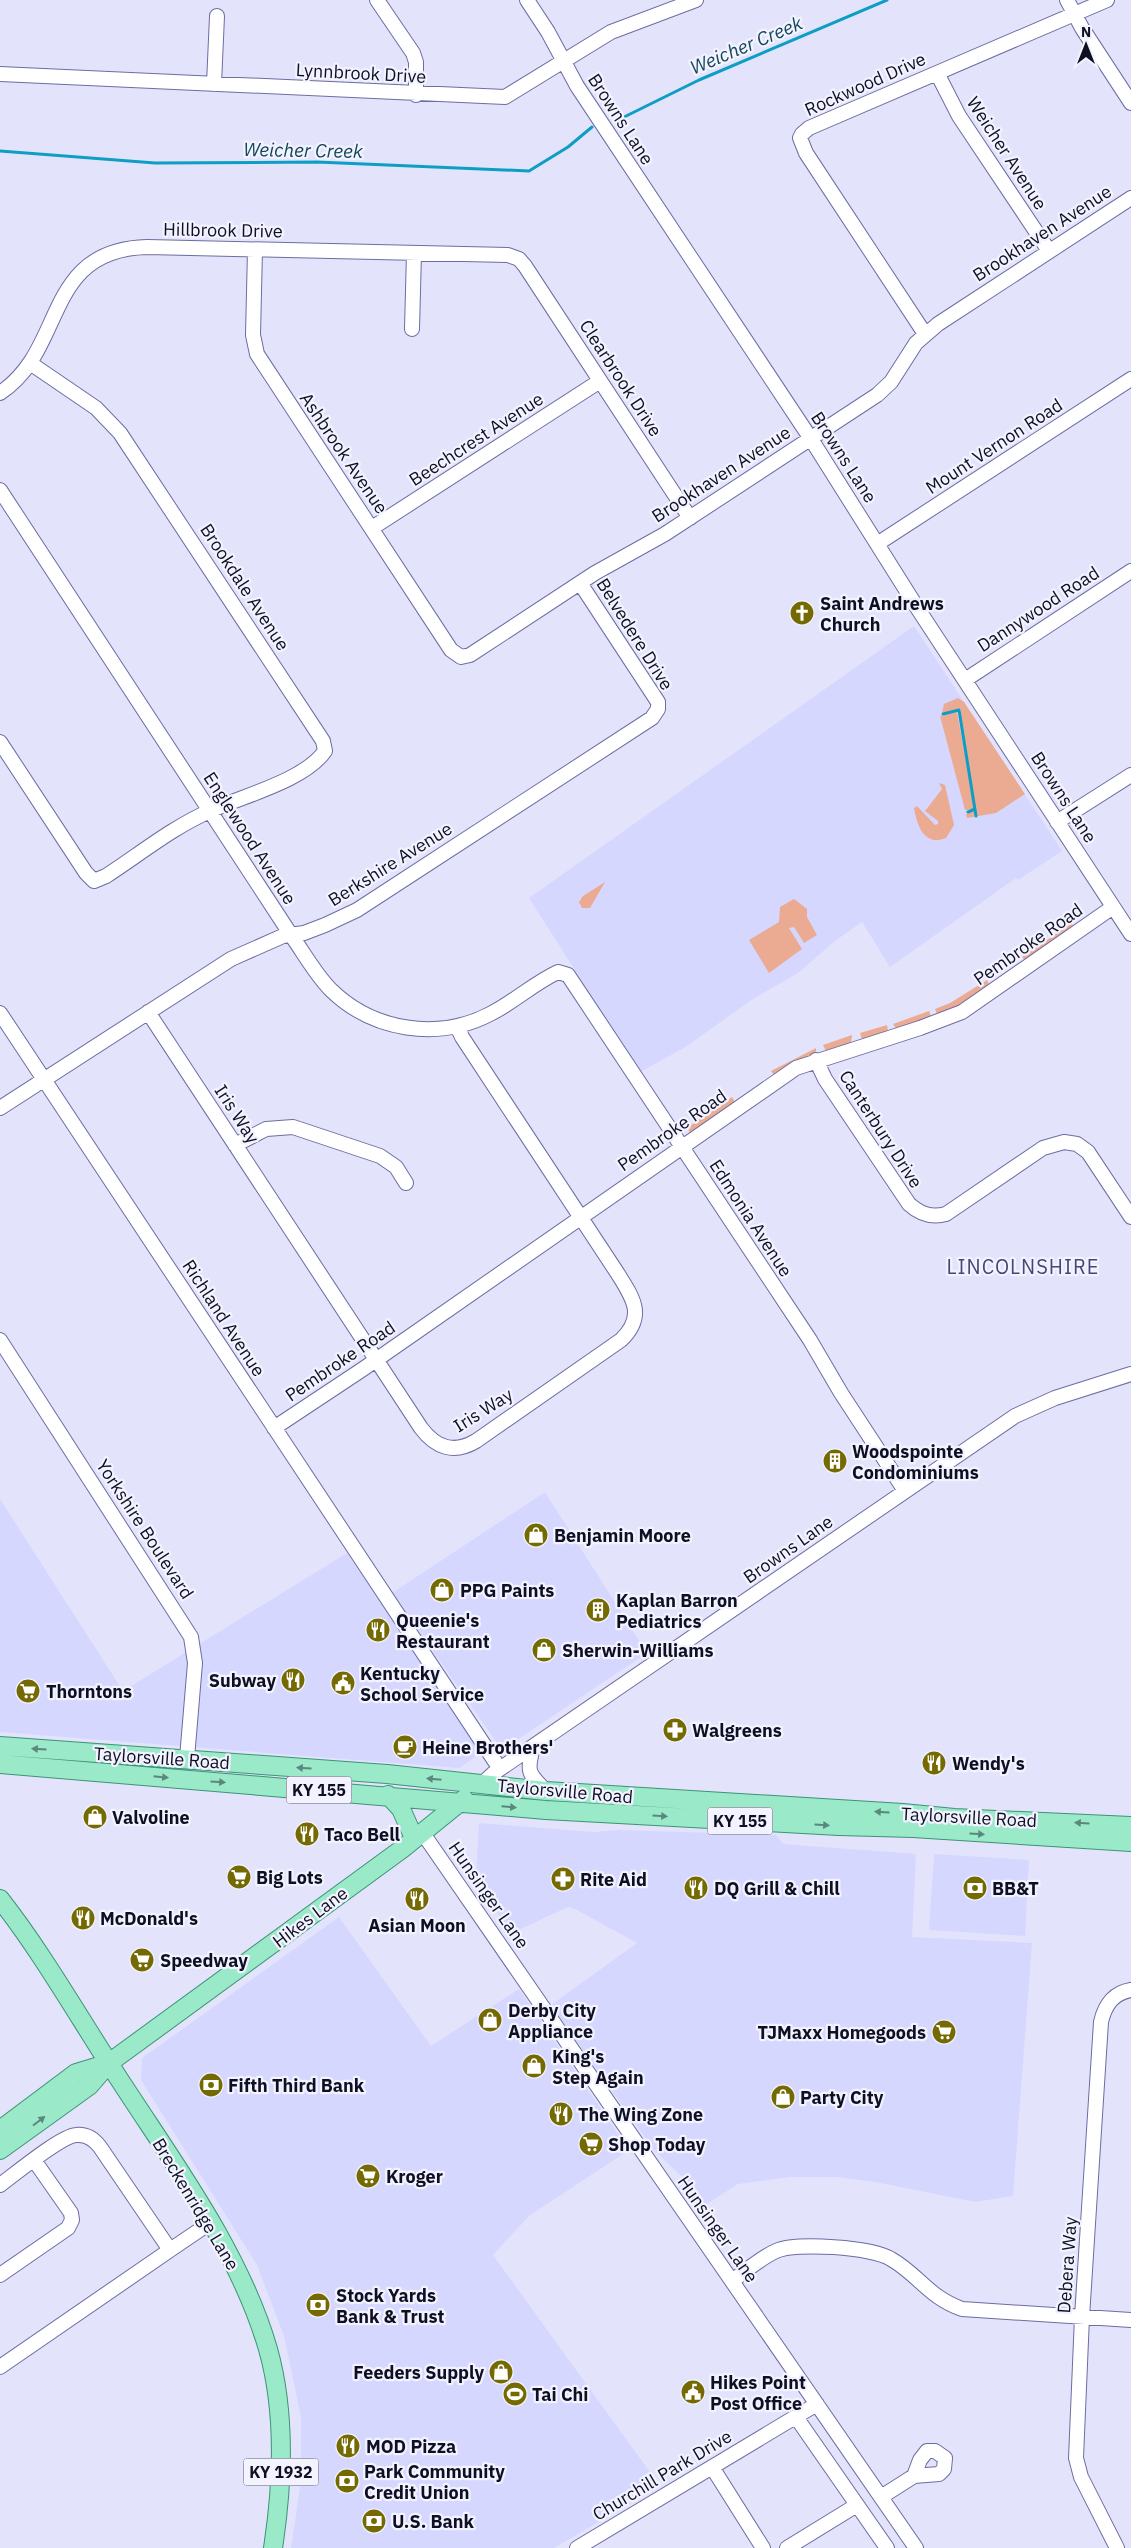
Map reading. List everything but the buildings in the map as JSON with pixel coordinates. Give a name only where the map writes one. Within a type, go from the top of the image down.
[{"type":"main road","name":"Taylorsville Road","points":[[0,1746],[188,1758],[546,1791],[903,1813],[954,1818],[1131,1826]]},
{"type":"main road","name":"Taylorsville Road","points":[[0,1764],[388,1795],[546,1810],[840,1826],[913,1828],[1131,1842]]},
{"type":"main road","name":"Hikes Lane","points":[[0,2150],[89,2086],[110,2063],[418,1835],[482,1784]]},
{"type":"main road","points":[[388,1795],[401,1809],[418,1835]]},
{"type":"main road","name":"Breckenridge Lane","points":[[0,1899],[62,1987],[208,2219],[238,2274],[257,2319],[274,2377],[279,2408],[281,2479],[272,2548]]},
{"type":"main road","name":"Hikes Lane","points":[[0,2130],[76,2073],[110,2063]]},
{"type":"street","points":[[377,0],[413,53],[416,62],[416,95]]},
{"type":"street","name":"Browns Lane","points":[[527,0],[548,32],[563,62],[811,439],[877,544],[1131,934]]},
{"type":"street","name":"Lynnbrook Drive","points":[[0,74],[416,95],[505,97],[611,32],[696,0]]},
{"type":"street","points":[[1066,0],[1131,103]]},
{"type":"street","name":"Rockwood Drive","points":[[925,334],[806,153],[800,138],[802,134],[809,128],[1107,0]]},
{"type":"street","points":[[214,84],[217,16]]},
{"type":"street","name":"Weicher Avenue","points":[[937,73],[959,116],[1049,252]]},
{"type":"street","name":"Brookhaven Avenue","points":[[461,657],[470,655],[580,583],[690,518],[884,389],[900,369],[916,343],[925,334],[1131,198]]},
{"type":"street","name":"Hillbrook Drive","points":[[0,393],[23,373],[30,363],[44,339],[62,297],[76,278],[98,259],[109,254],[135,248],[508,255],[519,259]]},
{"type":"street","name":"Ashbrook Avenue","points":[[255,250],[253,335],[258,354],[451,650],[461,657]]},
{"type":"street","points":[[412,329],[414,253]]},
{"type":"street","name":"Clearbrook Drive","points":[[519,259],[690,518]]},
{"type":"street","name":"Brookdale Avenue","points":[[30,363],[96,408],[120,433],[325,746],[321,757],[276,784],[210,811]]},
{"type":"street","name":"Mount Vernon Road","points":[[877,544],[1131,379]]},
{"type":"street","name":"Beechcrest Avenue","points":[[372,528],[600,381]]},
{"type":"street","name":"Englewood Avenue","points":[[0,490],[291,935],[330,989],[363,1014],[407,1028],[437,1029],[457,1026],[492,1014],[561,971]]},
{"type":"street","name":"Dannywood Road","points":[[965,680],[1131,571]]},
{"type":"street","name":"Belvedere Drive","points":[[580,583],[653,694],[658,706]]},
{"type":"street","name":"Berkshire Avenue","points":[[0,1108],[231,959],[254,948],[325,925],[364,906],[652,718],[657,713],[658,706]]},
{"type":"street","points":[[0,742],[86,873],[94,880],[106,876],[210,811]]},
{"type":"street","points":[[1057,822],[1131,775]]},
{"type":"street","name":"Pembroke Road","points":[[274,1428],[376,1360],[796,1068],[920,1028],[962,1012],[1113,907]]},
{"type":"street","name":"Edmonia Avenue","points":[[561,971],[568,975],[810,1340],[841,1393],[905,1491]]},
{"type":"street","name":"Iris Way","points":[[148,1012],[420,1428],[433,1442],[454,1449],[467,1446],[476,1441],[621,1340],[632,1327],[635,1316],[632,1297],[457,1026]]},
{"type":"street","name":"Richland Avenue","points":[[0,1013],[500,1769]]},
{"type":"street","name":"Canterbury Drive","points":[[816,1060],[826,1079],[909,1204],[919,1212],[932,1216],[946,1214],[1042,1148],[1064,1142],[1077,1144],[1088,1152],[1131,1217]]},
{"type":"street","points":[[235,1145],[266,1129],[293,1127],[380,1156],[396,1167],[406,1183]]},
{"type":"street","name":"Yorkshire Boulevard","points":[[0,1340],[191,1637],[195,1663],[188,1758]]},
{"type":"street","name":"Browns Lane","points":[[482,1784],[500,1769],[905,1491],[1030,1408],[1055,1398],[1131,1374]]},
{"type":"street","points":[[533,1748],[528,1765],[529,1770],[546,1791]]},
{"type":"street","name":"Hunsinger Lane","points":[[418,1835],[732,2281],[916,2548]]},
{"type":"street","name":"Debera Way","points":[[1117,2548],[1081,2477],[1076,2458],[1082,2317],[1101,2022],[1107,2005],[1113,1997],[1131,1990]]},
{"type":"street","points":[[0,2184],[68,2137],[82,2135],[90,2138],[100,2147],[170,2250]]},
{"type":"street","points":[[0,2275],[68,2228],[72,2220],[71,2213],[34,2160]]},
{"type":"street","points":[[0,2367],[201,2229],[208,2219]]},
{"type":"street","points":[[732,2281],[775,2251],[790,2246],[861,2250],[892,2259],[938,2299],[962,2309],[1131,2320]]},
{"type":"street","name":"Churchill Park Drive","points":[[577,2548],[817,2404]]},
{"type":"street","points":[[796,2416],[887,2548]]},
{"type":"street","points":[[712,2467],[763,2548]]},
{"type":"street","points":[[882,2497],[914,2476]]},
{"type":"street","points":[[787,2548],[857,2504]]},
{"type":"shaded area","points":[[914,626],[1062,851],[1018,880],[1016,878],[890,967],[862,922],[835,941],[798,973],[753,999],[684,1048],[640,1072],[529,898]]},
{"type":"shaded area","points":[[958,698],[964,702],[1025,794],[996,813],[967,818],[966,814],[975,811],[974,816],[977,815],[960,721],[961,709],[942,713],[944,704]]},
{"type":"shaded area","points":[[957,712],[975,809],[965,810],[940,716]]},
{"type":"shaded area","points":[[939,783],[945,785],[954,825],[946,838],[932,840],[923,833],[917,821],[914,808],[917,806],[935,825],[938,824],[938,821],[925,811],[942,789]]},
{"type":"shaded area","points":[[605,882],[590,908],[582,908],[579,902],[583,896]]},
{"type":"shaded area","points":[[794,899],[807,909],[807,917],[817,935],[804,943],[794,927],[789,928],[802,949],[769,973],[749,940],[779,922],[780,907]]},
{"type":"shaded area","points":[[1072,923],[1073,927],[1026,961],[1022,957]]},
{"type":"shaded area","points":[[987,980],[990,986],[968,1001],[938,1016],[935,1009],[950,1003]]},
{"type":"shaded area","points":[[929,1011],[932,1018],[896,1029],[893,1024]]},
{"type":"shaded area","points":[[887,1025],[888,1031],[862,1040],[860,1033]]},
{"type":"shaded area","points":[[852,1035],[851,1043],[826,1051],[823,1045]]},
{"type":"shaded area","points":[[816,1048],[816,1054],[799,1060],[774,1075],[771,1071]]},
{"type":"shaded area","points":[[732,1097],[735,1102],[691,1134],[687,1128]]},
{"type":"shaded area","points":[[545,1492],[647,1653],[502,1750],[392,1593]]},
{"type":"shaded area","points":[[0,1499],[123,1691],[347,1553],[481,1753],[459,1768],[0,1732]]},
{"type":"shaded area","points":[[479,1823],[594,1832],[618,1830],[776,1835],[783,1844],[916,1854],[912,1937],[1032,1943],[1013,2196],[975,2202],[875,2182],[837,2177],[791,2177],[738,2184],[705,2205],[681,2176],[654,2150],[551,2005],[637,1943],[568,1907],[510,1934],[476,1877]]},
{"type":"shaded area","points":[[934,1854],[1029,1860],[1025,1936],[929,1930]]},
{"type":"shaded area","points":[[339,1917],[431,2046],[519,1989],[629,2150],[529,2216],[493,2255],[660,2486],[554,2548],[291,2548],[301,2481],[301,2417],[284,2336],[257,2265],[141,2080],[142,2058]]},
{"type":"waterway","name":"Weicher Creek","points":[[618,120],[699,80],[887,0]]},
{"type":"waterway","name":"Weicher Creek","points":[[0,151],[155,163],[317,162],[529,171],[568,147],[592,127]]},
{"type":"waterway","points":[[959,710],[976,816]]},
{"type":"waterway","points":[[943,714],[959,710]]},
{"type":"waterway","points":[[968,812],[975,809]]},
{"type":"place","name":"Saint Andrews Church","points":[[802,613]]},
{"type":"place","name":"Woodspointe Condominiums","points":[[835,1461]]},
{"type":"place","name":"Benjamin Moore","points":[[536,1535]]},
{"type":"place","name":"PPG Paints","points":[[442,1590]]},
{"type":"place","name":"Kaplan Barron Pediatrics","points":[[598,1610]]},
{"type":"place","name":"Queenie's Restaurant","points":[[378,1630]]},
{"type":"place","name":"Sherwin-Williams","points":[[544,1650]]},
{"type":"place","name":"Subway","points":[[293,1680]]},
{"type":"place","name":"Kentucky School Service","points":[[343,1683]]},
{"type":"place","name":"Thorntons","points":[[28,1691]]},
{"type":"place","name":"Walgreens","points":[[675,1730]]},
{"type":"place","name":"Heine Brothers'","points":[[405,1747]]},
{"type":"place","name":"Wendy's","points":[[934,1763]]},
{"type":"place","name":"Valvoline","points":[[95,1817]]},
{"type":"place","name":"Taco Bell","points":[[307,1834]]},
{"type":"place","name":"Big Lots","points":[[239,1877]]},
{"type":"place","name":"Rite Aid","points":[[563,1879]]},
{"type":"place","name":"DQ Grill & Chill","points":[[696,1888]]},
{"type":"place","name":"BB&T","points":[[975,1888]]},
{"type":"place","name":"Asian Moon","points":[[417,1899]]},
{"type":"place","name":"McDonald's","points":[[83,1918]]},
{"type":"place","name":"Speedway","points":[[142,1960]]},
{"type":"place","name":"Derby City Appliance","points":[[490,2020]]},
{"type":"place","name":"TJMaxx Homegoods","points":[[944,2032]]},
{"type":"place","name":"King's Step Again","points":[[534,2066]]},
{"type":"place","name":"Fifth Third Bank","points":[[211,2085]]},
{"type":"place","name":"Party City","points":[[783,2097]]},
{"type":"place","name":"The Wing Zone","points":[[561,2114]]},
{"type":"place","name":"Shop Today","points":[[591,2144]]},
{"type":"place","name":"Kroger","points":[[368,2176]]},
{"type":"place","name":"Stock Yards Bank & Trust","points":[[318,2305]]},
{"type":"place","name":"Feeders Supply","points":[[501,2372]]},
{"type":"place","name":"Hikes Point Post Office","points":[[693,2392]]},
{"type":"place","name":"Tai Chi","points":[[515,2394]]},
{"type":"place","name":"MOD Pizza","points":[[348,2446]]},
{"type":"place","name":"Park Community Credit Union","points":[[347,2481]]},
{"type":"place","name":"U.S. Bank","points":[[374,2521]]},
{"type":"district","name":"LINCOLNSHIRE","points":[[1023,1266]]}]
